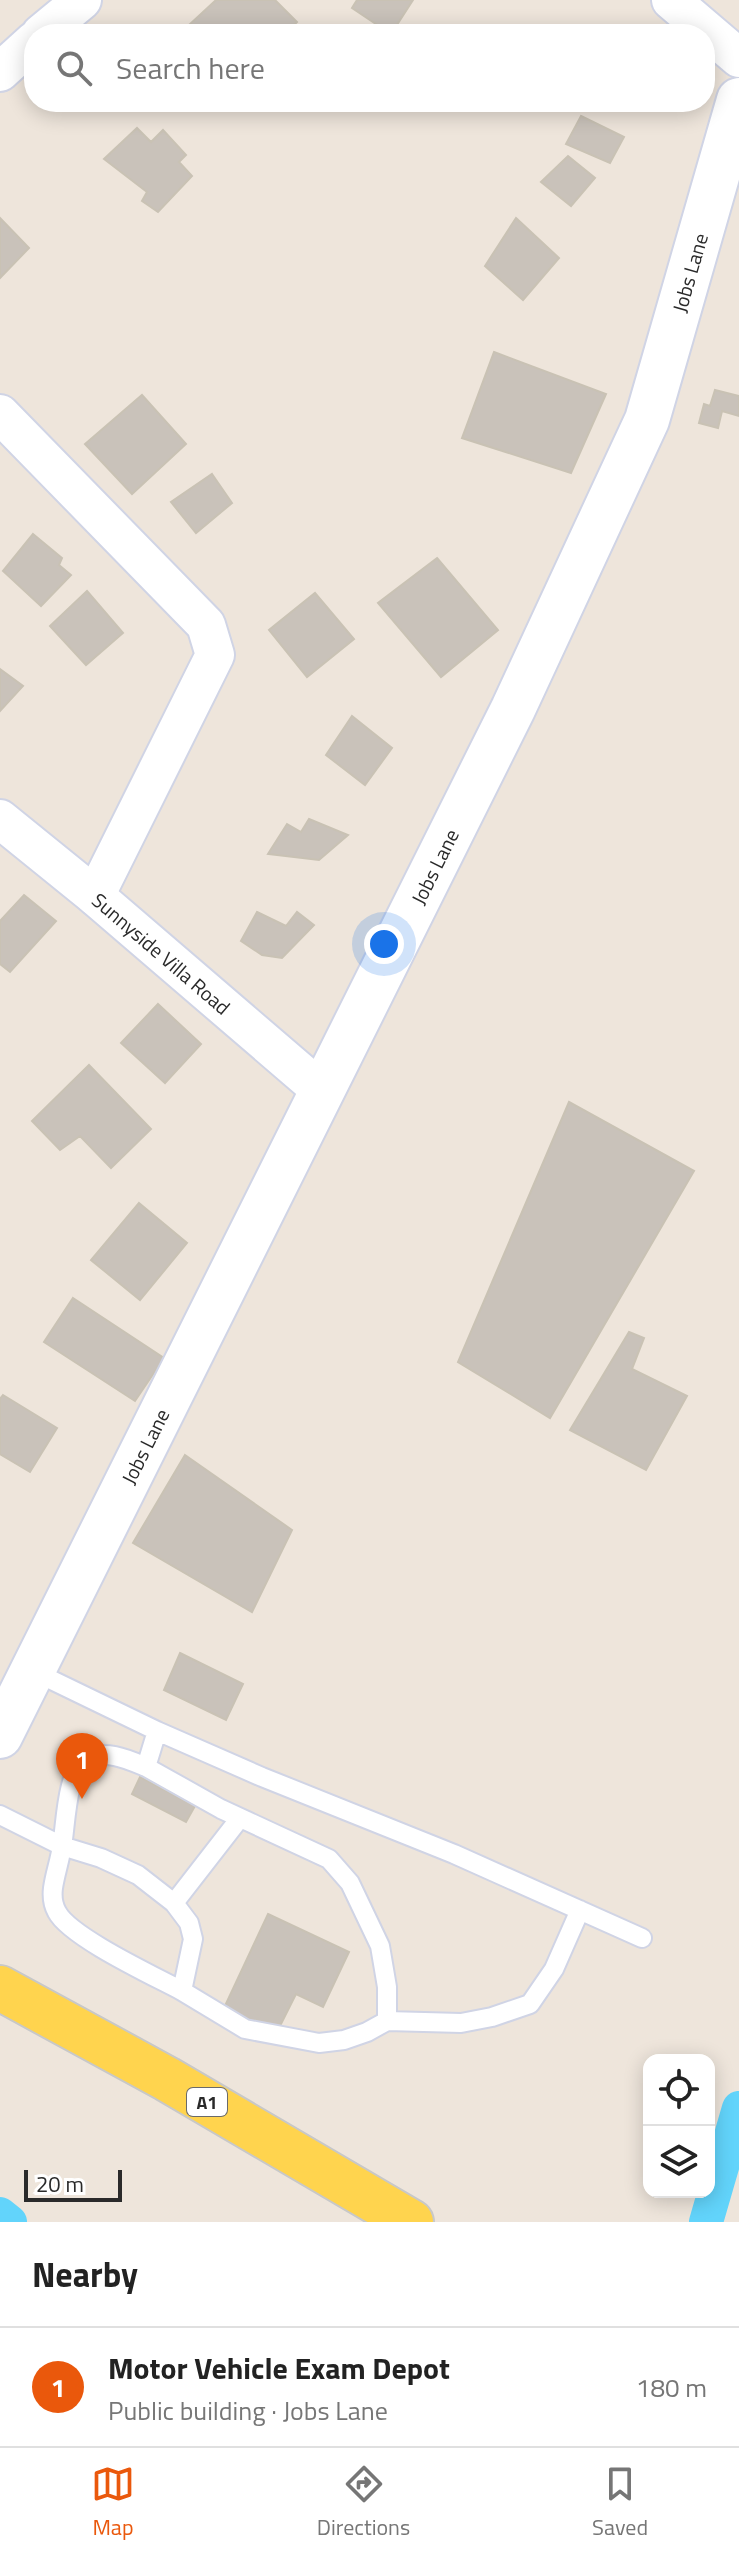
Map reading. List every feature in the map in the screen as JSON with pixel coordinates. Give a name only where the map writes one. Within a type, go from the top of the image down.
[{"type":"main road","name":"A1","points":[[0,1988],[167,2079],[411,2222]]},
{"type":"street","points":[[671,0],[699,24]]},
{"type":"street","points":[[715,38],[739,58]]},
{"type":"street","points":[[0,72],[24,47]]},
{"type":"street","name":"Jobs Lane","points":[[0,1736],[513,709],[647,420],[739,100]]},
{"type":"street","points":[[0,414],[206,625],[215,655],[95,896]]},
{"type":"street","name":"Sunnyside Villa Road","points":[[0,819],[95,896],[322,1091]]},
{"type":"lane","points":[[33,1671],[157,1731],[454,1854],[642,1938]]},
{"type":"lane","points":[[146,1767],[157,1731]]},
{"type":"lane","points":[[387,2021],[387,1987],[380,1946],[350,1883],[329,1859],[123,1758],[110,1755],[88,1758],[81,1763],[68,1796],[62,1846],[52,1889],[58,1915],[75,1932],[245,2029],[319,2043],[344,2040],[387,2021],[461,2023],[492,2017],[530,2004],[554,1969],[580,1910]]},
{"type":"lane","points":[[0,1815],[62,1846],[101,1858],[138,1875],[174,1903],[189,1923],[193,1939],[182,1991]]},
{"type":"lane","points":[[174,1903],[240,1818]]},
{"type":"building","points":[[216,0],[275,0],[297,22],[295,24],[190,24]]},
{"type":"building","points":[[357,0],[413,0],[397,24],[376,24],[352,8]]},
{"type":"building","points":[[581,116],[624,137],[610,163],[566,144]]},
{"type":"building","points":[[137,128],[151,142],[163,130],[186,155],[179,162],[192,176],[158,212],[142,201],[147,192],[104,159]]},
{"type":"building","points":[[568,156],[595,178],[571,206],[541,182]]},
{"type":"building","points":[[0,218],[29,248],[0,278]]},
{"type":"building","points":[[516,218],[559,258],[523,300],[485,266]]},
{"type":"building","points":[[494,352],[606,394],[571,473],[462,438]]},
{"type":"building","points":[[715,390],[739,396],[739,416],[722,411],[718,428],[699,423],[704,404],[710,406]]},
{"type":"building","points":[[142,395],[186,444],[132,494],[85,444]]},
{"type":"building","points":[[212,474],[232,503],[196,533],[171,502]]},
{"type":"building","points":[[33,534],[62,558],[59,565],[71,575],[41,606],[3,571]]},
{"type":"building","points":[[437,558],[498,630],[441,677],[378,603]]},
{"type":"building","points":[[87,591],[123,633],[86,665],[50,626]]},
{"type":"building","points":[[315,593],[354,639],[307,677],[269,630]]},
{"type":"building","points":[[0,669],[23,686],[0,711]]},
{"type":"building","points":[[352,716],[392,748],[365,785],[326,755]]},
{"type":"building","points":[[309,819],[348,835],[319,860],[268,854],[287,824],[301,832]]},
{"type":"building","points":[[24,895],[56,921],[10,972],[0,964],[0,921]]},
{"type":"building","points":[[257,912],[286,926],[297,912],[314,925],[282,958],[262,955],[241,941]]},
{"type":"building","points":[[158,1004],[201,1044],[165,1083],[121,1043]]},
{"type":"building","points":[[89,1065],[151,1129],[111,1168],[80,1136],[60,1150],[32,1121]]},
{"type":"building","points":[[569,1102],[694,1171],[550,1418],[458,1362]]},
{"type":"building","points":[[139,1203],[187,1243],[140,1300],[91,1260]]},
{"type":"building","points":[[73,1298],[164,1358],[135,1401],[44,1342]]},
{"type":"building","points":[[629,1332],[644,1338],[632,1369],[687,1396],[646,1470],[570,1430]]},
{"type":"building","points":[[3,1395],[57,1428],[30,1472],[0,1454],[0,1399]]},
{"type":"building","points":[[185,1455],[292,1530],[252,1612],[133,1543]]},
{"type":"building","points":[[180,1653],[243,1684],[226,1720],[164,1690]]},
{"type":"building","points":[[140,1777],[195,1806],[186,1822],[132,1794]]},
{"type":"building","points":[[268,1914],[349,1952],[323,2007],[296,1994],[277,2032],[224,2008]]},
{"type":"waterway","points":[[706,2222],[739,2108]]},
{"type":"waterway","points":[[0,2214],[10,2222]]},
{"type":"place","name":"Motor Vehicle Exam Depot","points":[[82,1799]]}]
